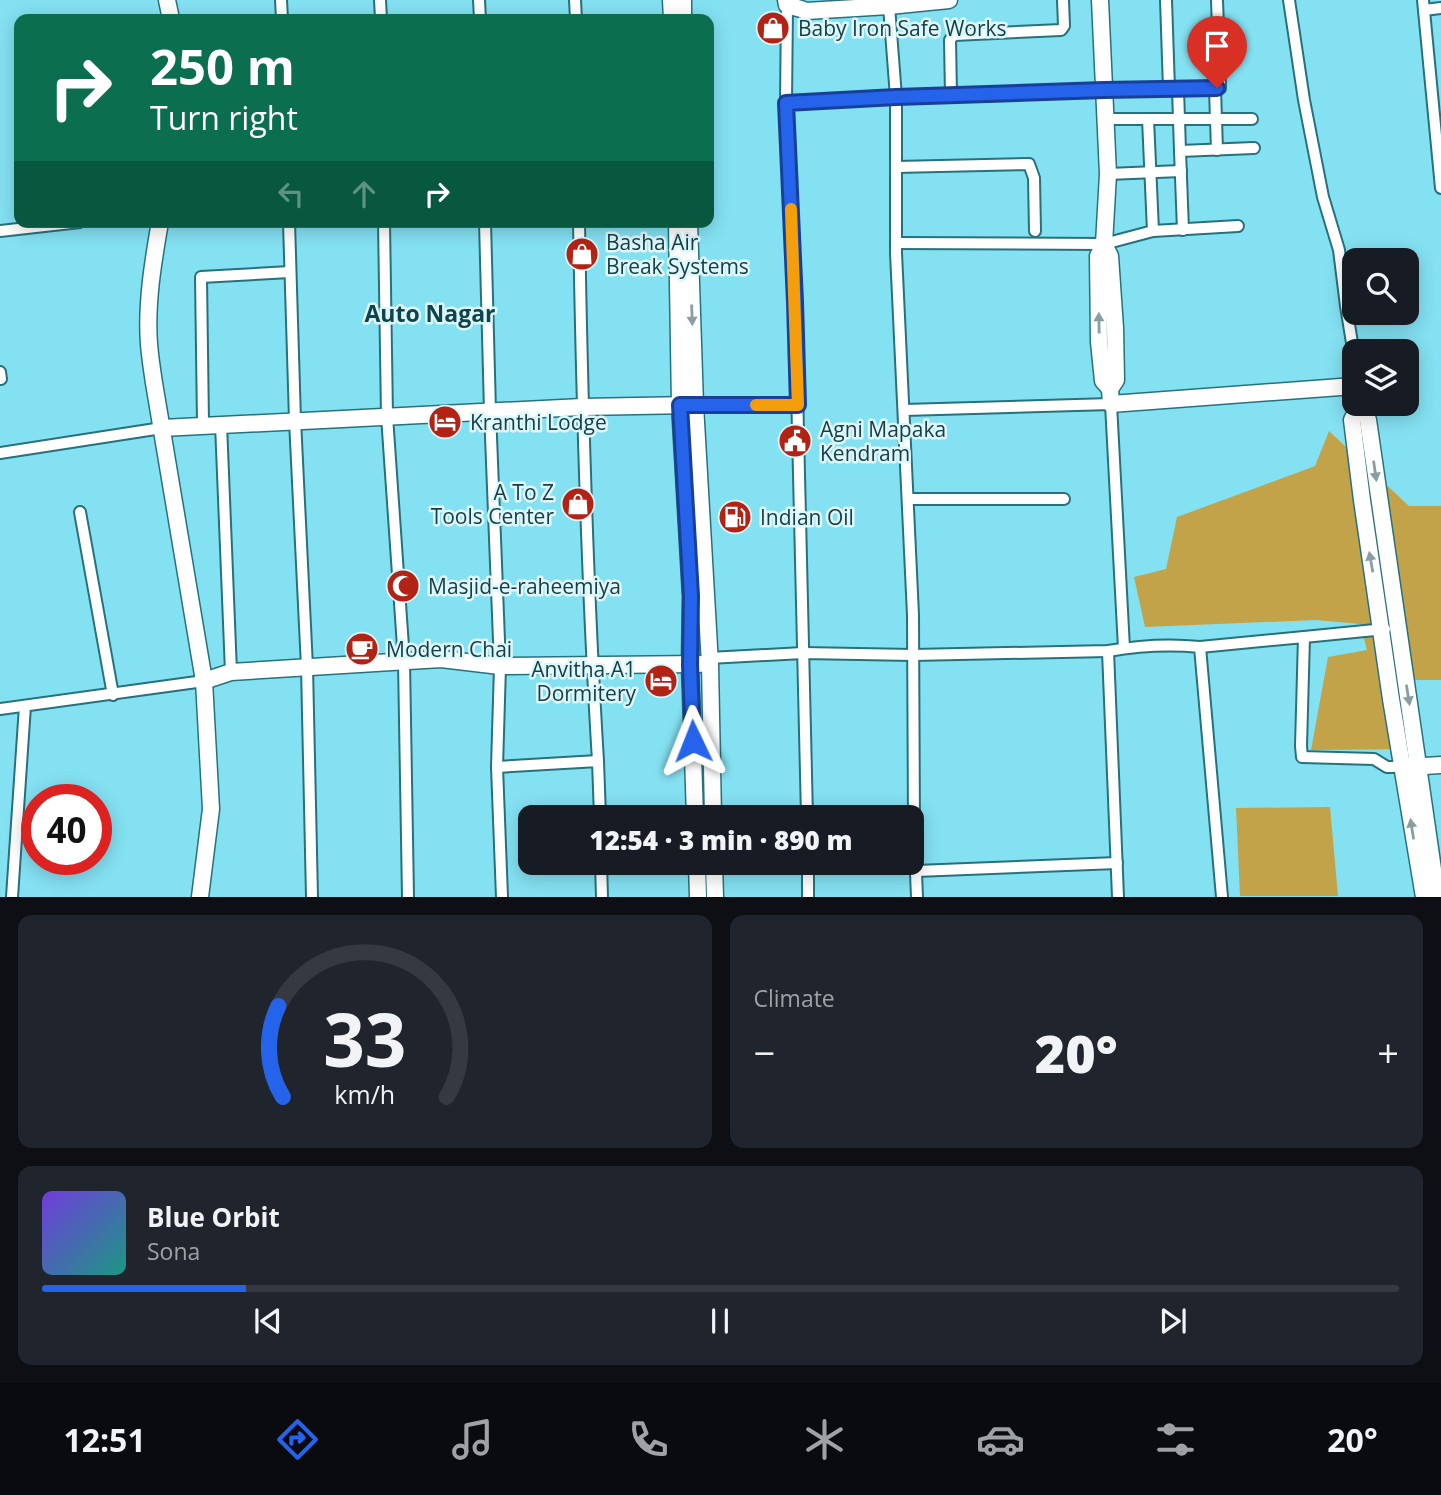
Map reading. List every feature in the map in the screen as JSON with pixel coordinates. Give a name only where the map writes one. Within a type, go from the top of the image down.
[{"type":"street","points":[[807,805],[795,302],[786,103],[794,3],[806,11],[949,0]]},
{"type":"street","points":[[951,95],[950,40],[954,35],[1061,30],[1064,26],[1063,0]]},
{"type":"street","points":[[1100,0],[1108,174],[1104,244],[1098,256],[1100,342],[1104,382],[1110,397],[1124,648]]},
{"type":"street","points":[[1166,0],[1174,89],[1180,119],[1183,230]]},
{"type":"street","points":[[786,103],[951,95],[1220,88],[1217,0]]},
{"type":"street","points":[[1289,0],[1304,100],[1321,185],[1339,250],[1351,339]]},
{"type":"street","points":[[1441,8],[1423,5],[1438,111],[1441,180]]},
{"type":"street","points":[[889,6],[896,97],[896,243],[913,615],[915,805]]},
{"type":"street","points":[[1214,89],[1217,150]]},
{"type":"street","points":[[1105,119],[1252,119]]},
{"type":"street","points":[[1148,119],[1153,231]]},
{"type":"street","points":[[1180,151],[1254,148]]},
{"type":"street","points":[[896,167],[1029,164],[1034,178],[1035,231]]},
{"type":"street","points":[[1108,174],[1181,171]]},
{"type":"street","points":[[896,243],[1104,244],[1153,231],[1238,226]]},
{"type":"street","points":[[0,231],[27,228]]},
{"type":"street","points":[[159,228],[149,308],[149,344],[204,681],[211,809],[200,897]]},
{"type":"street","points":[[289,228],[307,667],[312,897]]},
{"type":"street","points":[[384,228],[387,416],[404,661],[408,897]]},
{"type":"street","points":[[485,228],[500,666],[497,767],[502,897]]},
{"type":"street","points":[[579,228],[582,407],[600,805]]},
{"type":"street","points":[[677,228],[688,405],[709,661],[713,805]]},
{"type":"street","points":[[689,228],[690,665],[695,805]]},
{"type":"street","points":[[203,424],[201,277],[290,272]]},
{"type":"street","points":[[0,372],[1,379]]},
{"type":"street","points":[[904,410],[1342,387]]},
{"type":"street","points":[[0,453],[203,424],[582,407],[798,405]]},
{"type":"street","points":[[1354,416],[1352,420],[1355,449],[1368,547],[1390,629],[1410,767],[1423,897]]},
{"type":"street","points":[[221,424],[231,672]]},
{"type":"street","points":[[908,499],[1065,499]]},
{"type":"street","points":[[80,513],[113,695]]},
{"type":"street","points":[[0,709],[204,681],[231,672],[404,661],[441,659],[500,666],[690,665],[803,653],[913,655],[1108,651],[1187,646],[1200,648],[1390,629]]},
{"type":"street","points":[[1304,637],[1302,757],[1374,759],[1387,767],[1441,765]]},
{"type":"street","points":[[1200,648],[1222,897]]},
{"type":"street","points":[[1108,651],[1118,897]]},
{"type":"street","points":[[12,897],[25,706]]},
{"type":"street","points":[[497,767],[598,761]]},
{"type":"street","points":[[1410,767],[1437,897]]},
{"type":"street","points":[[924,871],[1117,863]]},
{"type":"street","points":[[601,875],[602,897]]},
{"type":"street","points":[[697,875],[698,897]]},
{"type":"street","points":[[714,875],[715,897]]},
{"type":"street","points":[[808,875],[808,897]]},
{"type":"street","points":[[916,875],[917,897]]},
{"type":"shaded area","points":[[1329,431],[1409,506],[1441,506],[1441,680],[1413,680],[1420,749],[1311,750],[1328,657],[1367,650],[1360,624],[1316,620],[1145,627],[1134,577],[1166,569],[1177,517],[1315,466]]},
{"type":"shaded area","points":[[1330,807],[1338,896],[1240,896],[1236,808]]},
{"type":"slow traffic","points":[[756,405],[798,405],[791,209]]},
{"type":"place","name":"Baby Iron Safe Works","points":[[773,28]]},
{"type":"place","name":"Basha Air Break Systems","points":[[582,254]]},
{"type":"place","name":"Kranthi Lodge","points":[[445,422]]},
{"type":"place","name":"Agni Mapaka Kendram","points":[[795,441]]},
{"type":"place","name":"A To Z Tools Center","points":[[578,504]]},
{"type":"place","name":"Indian Oil","points":[[735,517]]},
{"type":"place","name":"Masjid-e-raheemiya","points":[[403,586]]},
{"type":"place","name":"Modern Chai","points":[[362,649]]},
{"type":"place","name":"Anvitha A1 Dormitery","points":[[661,681]]},
{"type":"district","name":"Auto Nagar","points":[[430,313]]},
{"type":"route","points":[[693,741],[691,596],[680,405],[798,405],[786,103],[896,97],[1217,88]]}]
